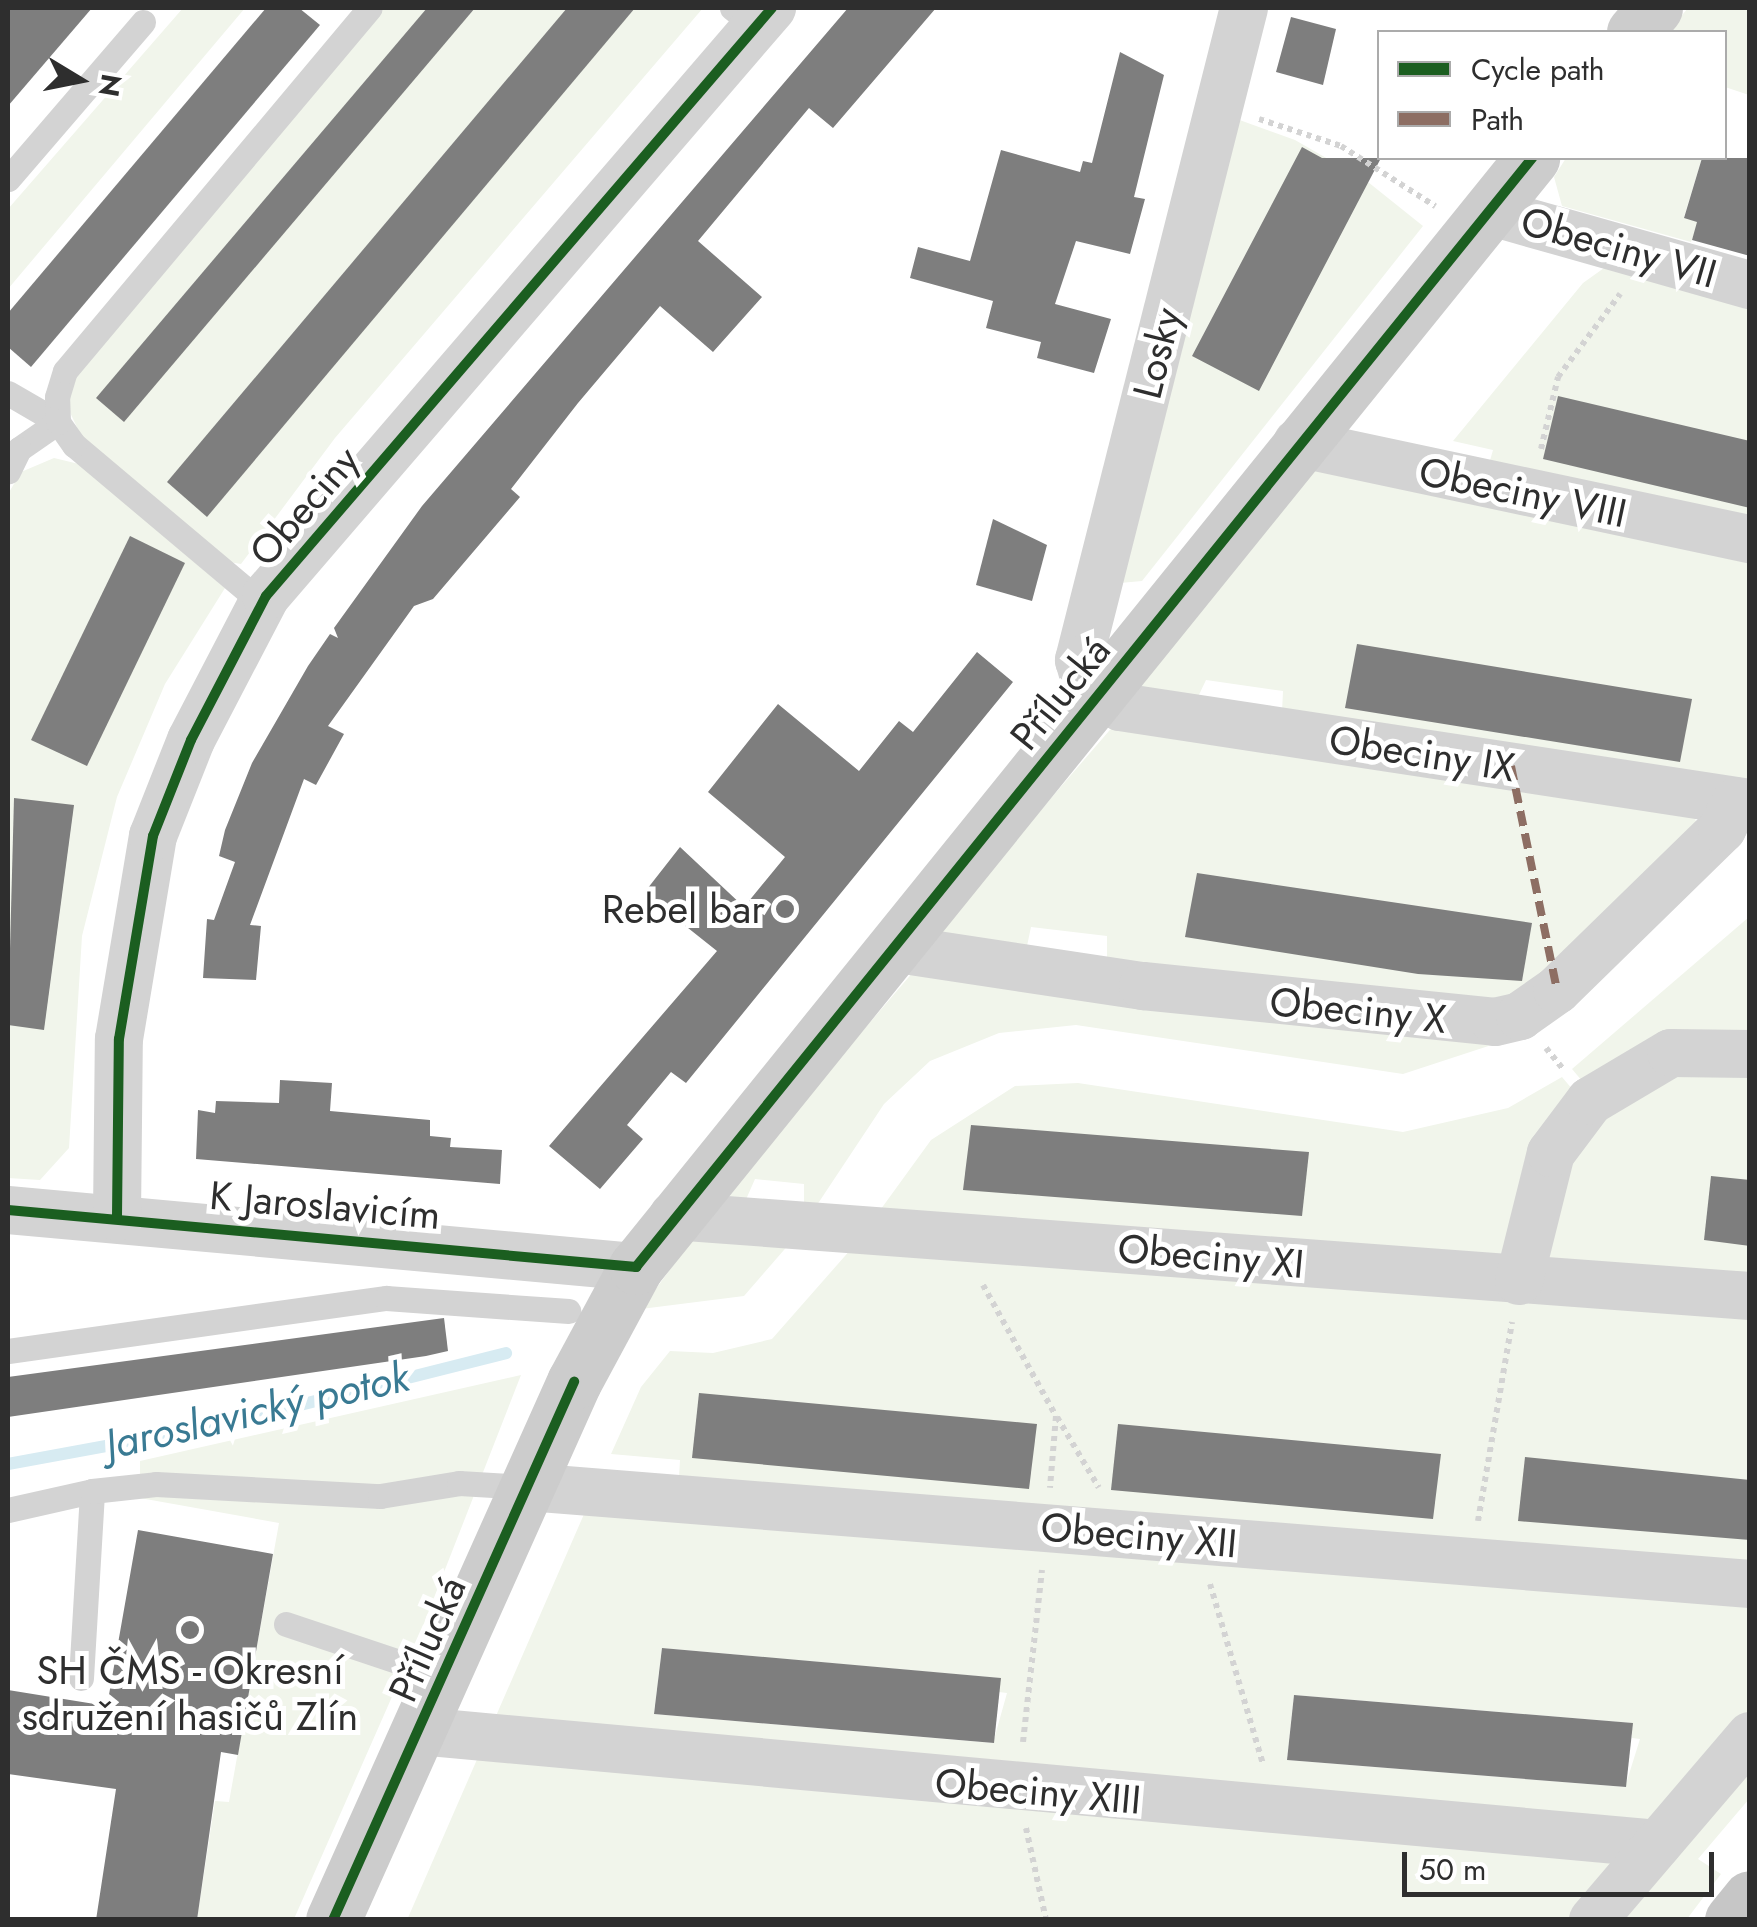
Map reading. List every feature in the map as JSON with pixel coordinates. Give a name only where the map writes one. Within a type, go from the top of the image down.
[{"type":"main road","points":[[1732,1920],[1750,1898]]},
{"type":"street","name":"Losky","points":[[1096,696],[1080,660],[1244,8]]},
{"type":"street","points":[[1636,30],[1655,8]]},
{"type":"street","name":"Obeciny","points":[[117,1217],[119,1039],[153,836],[191,740],[263,604],[753,14]]},
{"type":"street","name":"Přílucká","points":[[334,1920],[574,1382],[588,1317],[636,1267],[673,1216],[1096,696],[1297,444],[1469,213],[1530,160]]},
{"type":"street","name":"Obeciny VII","points":[[1469,213],[1750,285]]},
{"type":"street","name":"Obeciny VIII","points":[[1297,444],[1750,539]]},
{"type":"street","name":"Obeciny IX","points":[[1096,696],[1120,707],[1742,802]]},
{"type":"street","points":[[1520,1016],[1557,990],[1722,828],[1742,802]]},
{"type":"street","name":"Obeciny X","points":[[891,948],[1437,1019],[1520,1016]]},
{"type":"street","points":[[1519,1280],[1551,1154],[1590,1101],[1671,1052],[1750,1054]]},
{"type":"street","name":"K Jaroslavicím","points":[[8,1210],[636,1267]]},
{"type":"street","name":"Obeciny XI","points":[[673,1216],[1750,1296]]},
{"type":"street","name":"Obeciny XII","points":[[528,1487],[1750,1584]]},
{"type":"street","name":"Obeciny XIII","points":[[419,1731],[1018,1790],[1658,1844]]},
{"type":"street","points":[[1593,1920],[1750,1736]]},
{"type":"lane","points":[[8,472],[19,449],[58,422],[65,371],[370,8]]},
{"type":"lane","points":[[8,179],[143,22]]},
{"type":"lane","name":"Obeciny","points":[[8,393],[58,422],[74,445],[263,604]]},
{"type":"lane","points":[[8,1351],[386,1298],[588,1317]]},
{"type":"lane","points":[[8,1510],[92,1491],[156,1484],[380,1496],[459,1483],[528,1487]]},
{"type":"lane","points":[[81,1678],[92,1491]]},
{"type":"lane","points":[[286,1624],[444,1677]]},
{"type":"path","points":[[1220,106],[1341,146],[1469,213]]},
{"type":"path","points":[[1529,494],[1558,377],[1648,256]]},
{"type":"path","points":[[1520,1016],[1590,1101]]},
{"type":"path","points":[[1471,1562],[1519,1280]]},
{"type":"path","points":[[1056,1416],[1127,1534]]},
{"type":"path","points":[[1197,1540],[1276,1812]]},
{"type":"path","points":[[1018,1790],[1046,1920]]},
{"type":"shaded area","points":[[183,8],[245,8],[8,289],[8,209]]},
{"type":"shaded area","points":[[383,8],[703,8],[335,438],[241,564],[229,562],[82,438],[67,406],[70,380]]},
{"type":"shaded area","points":[[1688,8],[1749,8],[1749,95],[1727,88],[1727,30],[1670,30]]},
{"type":"shaded area","points":[[1234,118],[1295,140],[1368,182],[1423,226],[1142,581],[1120,583]]},
{"type":"shaded area","points":[[1565,160],[1701,160],[1684,217],[1699,222],[1691,242],[1562,206],[1554,177]]},
{"type":"shaded area","points":[[1604,268],[1749,301],[1749,527],[1489,464],[1493,450],[1453,441],[1583,283]]},
{"type":"shaded area","points":[[54,458],[79,464],[225,588],[165,684],[117,797],[82,936],[69,1148],[40,1180],[8,1178],[8,494],[21,472]]},
{"type":"shaded area","points":[[1316,469],[1749,551],[1749,792],[1282,712],[1283,691],[1206,680],[1197,699],[1142,695],[1141,685]]},
{"type":"shaded area","points":[[1115,724],[1695,818],[1697,825],[1504,1008],[1107,959],[1107,936],[1031,927],[1027,946],[941,939],[944,922]]},
{"type":"shaded area","points":[[1749,917],[1749,1044],[1588,1088],[1572,1069]]},
{"type":"shaded area","points":[[914,971],[1522,1035],[1403,1074],[1076,1025],[999,1033],[930,1061],[884,1104],[815,1208],[804,1203],[804,1184],[755,1179],[744,1204],[727,1201],[728,1188]]},
{"type":"shaded area","points":[[1749,1064],[1749,1283],[1546,1257],[1565,1145],[1643,1075]]},
{"type":"shaded area","points":[[1562,1077],[1578,1096],[1523,1228],[1497,1260],[873,1220],[931,1140],[1015,1086],[1078,1083],[1403,1132],[1508,1108]]},
{"type":"shaded area","points":[[797,1235],[744,1296],[641,1309],[691,1241]]},
{"type":"shaded area","points":[[859,1240],[1749,1302],[1749,1570],[679,1477],[680,1460],[611,1454],[641,1387],[670,1351],[713,1353],[772,1339]]},
{"type":"shaded area","points":[[521,1375],[421,1631],[294,1919],[197,1919],[215,1801],[229,1802],[279,1523],[140,1498],[140,1461]]},
{"type":"shaded area","points":[[588,1505],[1749,1595],[1749,1799],[1698,1859],[1721,1874],[1687,1919],[407,1920]],"holes":[[[662,1648],[999,1678],[999,1692],[1007,1693],[993,1743],[654,1714]],[[1294,1695],[1632,1723],[1632,1738],[1640,1739],[1625,1787],[1287,1760]]]},
{"type":"building","points":[[8,8],[92,8],[8,106]]},
{"type":"building","points":[[266,8],[299,8],[320,25],[31,367],[8,347],[8,313]]},
{"type":"building","points":[[427,8],[475,8],[124,422],[96,398]]},
{"type":"building","points":[[567,8],[635,8],[207,517],[167,482]]},
{"type":"building","points":[[848,8],[936,8],[833,128],[809,108],[698,241],[762,297],[713,352],[660,306],[578,403],[511,489],[520,497],[433,599],[414,606],[328,726],[344,734],[316,785],[304,779],[250,925],[261,926],[256,980],[203,978],[207,919],[214,920],[235,862],[219,856],[225,830],[252,763],[308,666],[330,634],[338,638],[334,628],[422,506]]},
{"type":"building","points":[[1291,17],[1336,29],[1323,85],[1276,72]]},
{"type":"building","points":[[1120,52],[1164,75],[1134,197],[1145,199],[1130,254],[1076,241],[1055,304],[1111,319],[1094,373],[1037,358],[1041,342],[986,328],[993,301],[910,278],[918,247],[970,261],[1001,150],[1080,172],[1083,161],[1092,163]]},
{"type":"building","points":[[1302,147],[1322,158],[1380,160],[1259,391],[1192,356]]},
{"type":"building","points":[[1750,158],[1750,256],[1692,240],[1697,222],[1684,218],[1701,160]]},
{"type":"building","points":[[1558,396],[1750,441],[1750,508],[1543,459]]},
{"type":"building","points":[[993,519],[1047,545],[1032,601],[976,585]]},
{"type":"building","points":[[130,536],[185,563],[87,766],[31,740]]},
{"type":"building","points":[[1357,644],[1692,699],[1680,762],[1345,708]]},
{"type":"building","points":[[977,652],[1013,682],[686,1083],[671,1072],[627,1125],[643,1139],[600,1189],[549,1146],[717,951],[644,893],[680,847],[744,907],[785,857],[708,792],[778,704],[859,771],[899,721],[913,732]]},
{"type":"building","points":[[14,798],[74,805],[44,1030],[8,1025]]},
{"type":"building","points":[[1197,873],[1532,923],[1522,981],[1418,974],[1185,937]]},
{"type":"building","points":[[280,1080],[332,1083],[330,1111],[430,1120],[430,1136],[451,1138],[450,1147],[502,1150],[500,1184],[196,1159],[198,1110],[215,1113],[216,1101],[279,1103]]},
{"type":"building","points":[[971,1125],[1309,1152],[1302,1216],[963,1190]]},
{"type":"building","points":[[1711,1176],[1750,1180],[1750,1246],[1704,1240]]},
{"type":"building","points":[[444,1318],[448,1351],[426,1356],[8,1417],[8,1377]]},
{"type":"building","points":[[699,1393],[1037,1424],[1029,1489],[692,1458]]},
{"type":"building","points":[[1118,1424],[1441,1454],[1433,1519],[1111,1490]]},
{"type":"building","points":[[1525,1457],[1750,1480],[1750,1540],[1518,1521]]},
{"type":"building","points":[[138,1530],[273,1554],[238,1755],[221,1752],[197,1920],[96,1920],[116,1789],[8,1774],[8,1690],[107,1706]]},
{"type":"building","points":[[662,1648],[1001,1678],[994,1743],[654,1714]]},
{"type":"building","points":[[1294,1695],[1633,1723],[1626,1787],[1287,1760]]},
{"type":"waterway","name":"Jaroslavický potok","points":[[8,1464],[220,1425],[506,1353]]},
{"type":"marked path","points":[[1511,766],[1557,990]]},
{"type":"cycle path","points":[[117,1217],[119,1039],[153,836],[191,740],[266,596],[772,8]]},
{"type":"cycle path","points":[[8,1210],[636,1267],[1530,160]]},
{"type":"cycle path","points":[[333,1920],[574,1382]]},
{"type":"place","name":"Rebel bar","points":[[785,909]]},
{"type":"place","name":"SH ČMS - Okresní sdružení hasičů Zlín","points":[[190,1630]]}]
